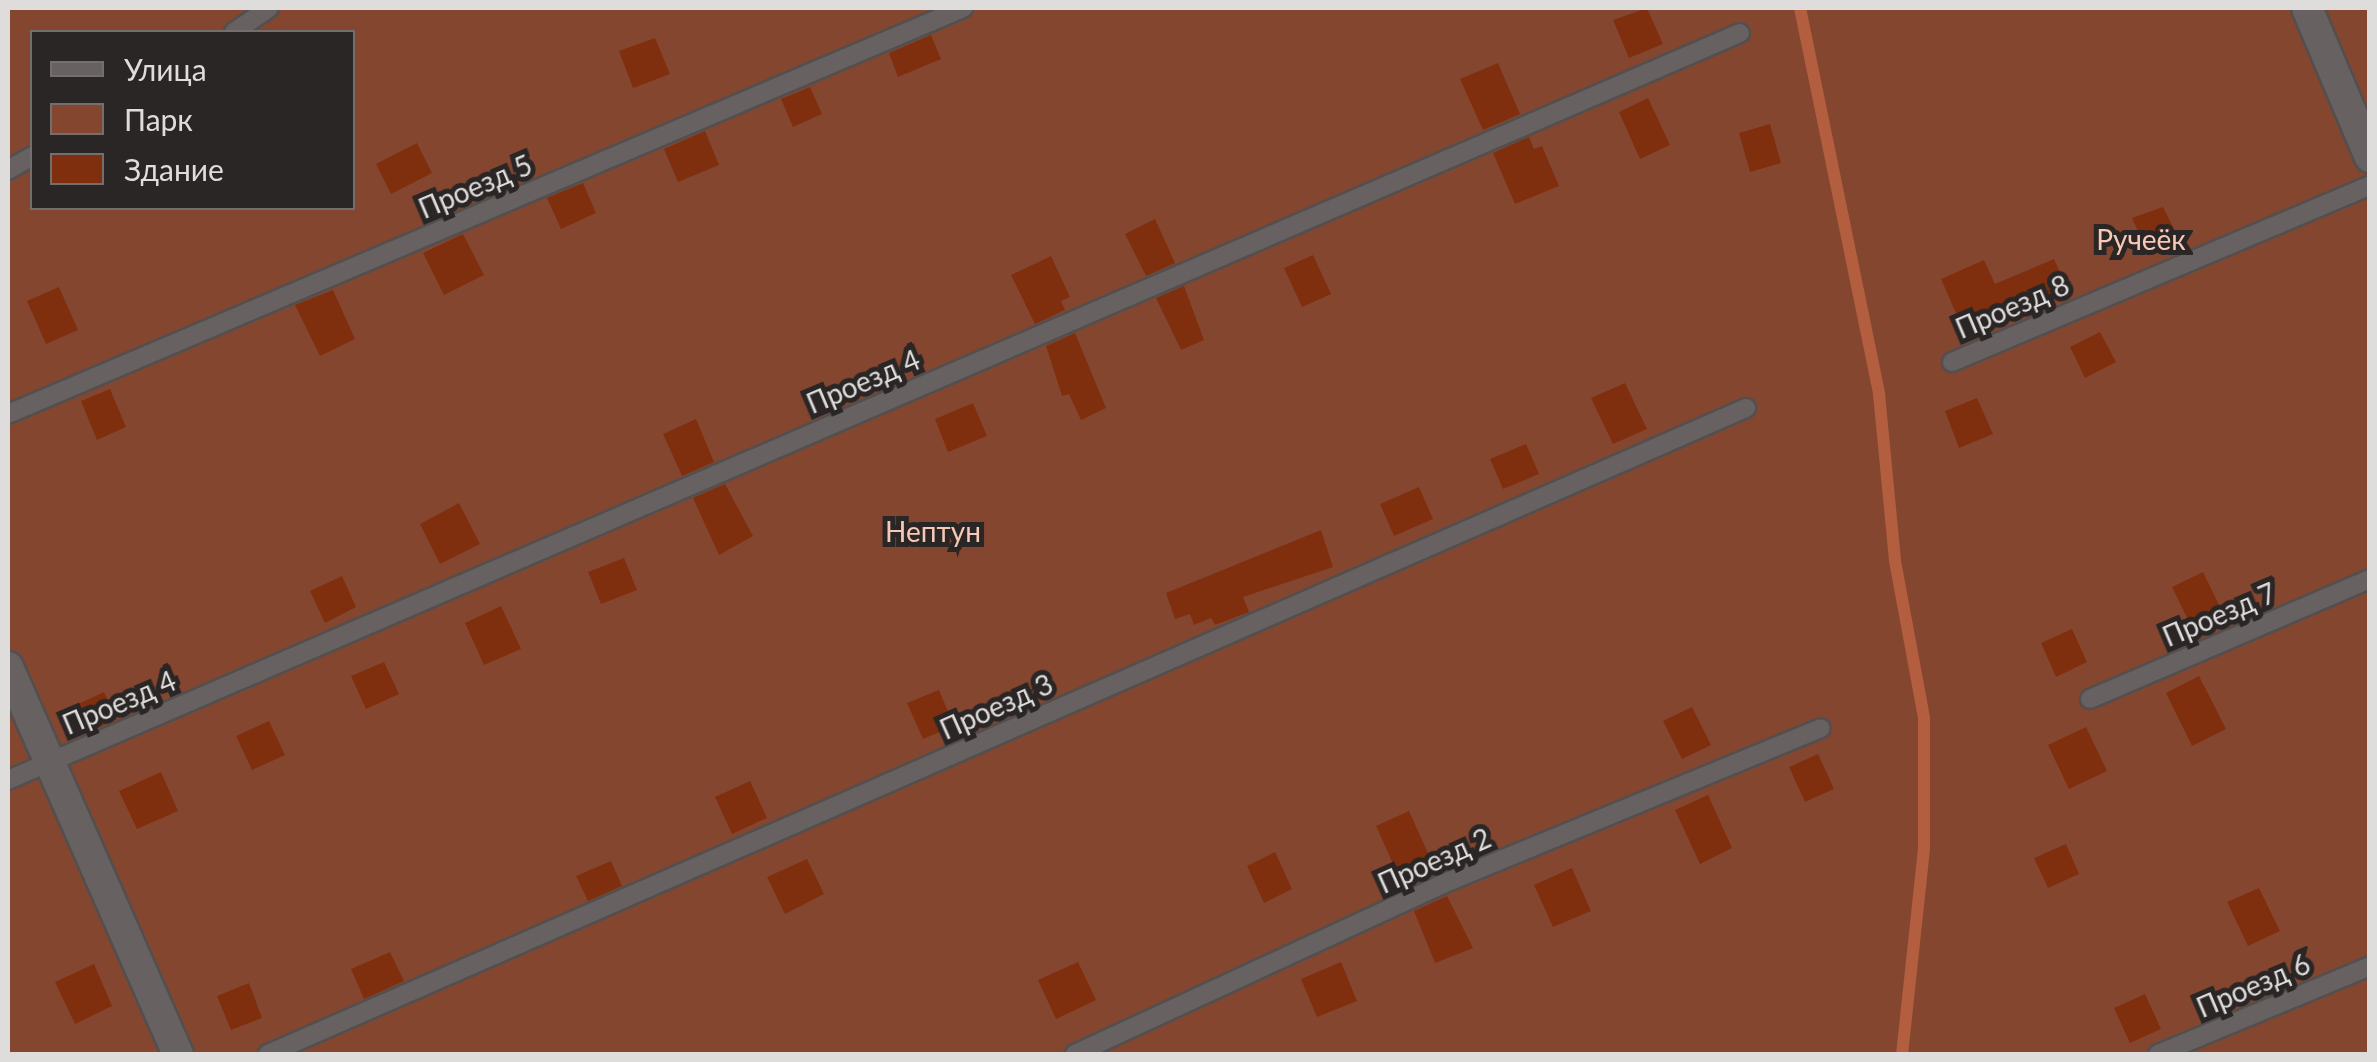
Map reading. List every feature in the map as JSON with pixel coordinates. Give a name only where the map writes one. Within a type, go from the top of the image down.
[{"type":"street","points":[[2307,8],[2370,157]]},
{"type":"street","points":[[8,667],[178,1054]]},
{"type":"lane","points":[[237,30],[270,8]]},
{"type":"lane","name":"Проезд 5","points":[[8,414],[963,8]]},
{"type":"lane","name":"Проезд 4","points":[[8,780],[1740,32]]},
{"type":"lane","points":[[8,170],[30,157]]},
{"type":"lane","name":"Проезд 8","points":[[1952,362],[2370,184]]},
{"type":"lane","name":"Проезд 3","points":[[268,1054],[1746,408]]},
{"type":"lane","name":"Проезд 7","points":[[2090,699],[2370,580]]},
{"type":"lane","name":"Проезд 2","points":[[1074,1054],[1450,881],[1821,728]]},
{"type":"lane","name":"Проезд 6","points":[[2158,1054],[2370,966]]},
{"type":"green space","name":"Нептун","points":[[8,8],[2369,8],[2369,1054],[8,1054]]},
{"type":"building","points":[[1647,8],[1663,44],[1629,58],[1613,20]]},
{"type":"building","points":[[931,35],[941,59],[898,77],[889,53]]},
{"type":"building","points":[[655,38],[670,74],[633,88],[619,51]]},
{"type":"building","points":[[1498,63],[1520,114],[1483,130],[1460,79]]},
{"type":"building","points":[[810,87],[822,114],[793,127],[781,99]]},
{"type":"building","points":[[1648,98],[1670,145],[1640,159],[1619,112]]},
{"type":"building","points":[[1770,124],[1781,163],[1750,172],[1739,133]]},
{"type":"building","points":[[705,131],[719,165],[678,182],[664,149]]},
{"type":"building","points":[[1529,137],[1534,149],[1542,146],[1559,186],[1515,204],[1493,153]]},
{"type":"building","points":[[417,143],[432,173],[391,194],[376,164]]},
{"type":"building","points":[[583,183],[596,213],[561,229],[547,198]]},
{"type":"building","points":[[2163,207],[2179,239],[2147,251],[2132,218]]},
{"type":"building","points":[[1155,219],[1175,263],[1146,276],[1125,234]]},
{"type":"building","points":[[463,234],[484,275],[444,295],[423,253]]},
{"type":"building","points":[[1313,255],[1331,294],[1302,307],[1284,268]]},
{"type":"building","points":[[1051,256],[1070,297],[1061,301],[1065,310],[1035,324],[1011,275]]},
{"type":"building","points":[[2054,259],[2067,288],[1965,334],[1941,279],[1984,260],[1995,284]]},
{"type":"building","points":[[1184,286],[1204,340],[1181,350],[1156,298]]},
{"type":"building","points":[[59,287],[78,330],[46,344],[27,301]]},
{"type":"building","points":[[333,290],[355,339],[320,356],[295,305]]},
{"type":"building","points":[[2100,332],[2116,362],[2085,378],[2070,347]]},
{"type":"building","points":[[1075,333],[1106,408],[1081,420],[1069,394],[1062,396],[1046,346]]},
{"type":"building","points":[[1625,383],[1647,429],[1613,444],[1591,398]]},
{"type":"building","points":[[110,389],[126,427],[97,440],[81,401]]},
{"type":"building","points":[[1977,398],[1993,434],[1959,448],[1945,411]]},
{"type":"building","points":[[973,403],[987,436],[948,452],[935,419]]},
{"type":"building","points":[[696,419],[714,462],[682,476],[663,434]]},
{"type":"building","points":[[1526,444],[1539,474],[1503,489],[1490,459]]},
{"type":"building","points":[[725,484],[753,536],[719,555],[693,498]]},
{"type":"building","points":[[1419,487],[1433,519],[1394,536],[1380,504]]},
{"type":"building","points":[[459,503],[480,544],[440,564],[420,524]]},
{"type":"building","points":[[1321,530],[1333,567],[1243,597],[1249,612],[1215,625],[1211,618],[1194,625],[1190,614],[1175,619],[1166,593]]},
{"type":"building","points":[[624,558],[637,590],[601,604],[588,572]]},
{"type":"building","points":[[2203,572],[2222,611],[2191,626],[2172,587]]},
{"type":"building","points":[[342,576],[356,607],[325,623],[310,591]]},
{"type":"building","points":[[501,606],[521,649],[484,665],[465,623]]},
{"type":"building","points":[[2072,629],[2087,662],[2056,677],[2041,643]]},
{"type":"building","points":[[384,662],[399,694],[366,709],[351,676]]},
{"type":"building","points":[[2199,676],[2226,729],[2192,746],[2166,693]]},
{"type":"building","points":[[939,690],[954,726],[923,739],[907,703]]},
{"type":"building","points":[[104,692],[117,719],[86,733],[74,706]]},
{"type":"building","points":[[1692,707],[1711,745],[1682,759],[1663,721]]},
{"type":"building","points":[[269,721],[285,755],[252,770],[236,736]]},
{"type":"building","points":[[2086,727],[2107,771],[2069,789],[2048,745]]},
{"type":"building","points":[[1818,754],[1834,789],[1805,802],[1789,767]]},
{"type":"building","points":[[161,772],[178,811],[137,829],[119,791]]},
{"type":"building","points":[[750,781],[767,818],[732,834],[715,797]]},
{"type":"building","points":[[1708,795],[1732,848],[1700,864],[1675,810]]},
{"type":"building","points":[[1409,811],[1437,873],[1404,888],[1376,826]]},
{"type":"building","points":[[2066,844],[2079,874],[2048,888],[2034,858]]},
{"type":"building","points":[[1275,852],[1292,889],[1264,903],[1247,866]]},
{"type":"building","points":[[807,859],[824,894],[785,914],[767,877]]},
{"type":"building","points":[[611,861],[622,886],[588,901],[576,876]]},
{"type":"building","points":[[1572,868],[1591,911],[1553,927],[1534,885]]},
{"type":"building","points":[[2259,888],[2280,931],[2248,946],[2227,902]]},
{"type":"building","points":[[1447,896],[1473,948],[1435,963],[1414,911]]},
{"type":"building","points":[[390,952],[404,981],[364,999],[351,969]]},
{"type":"building","points":[[1078,962],[1096,1000],[1056,1019],[1038,980]]},
{"type":"building","points":[[1341,962],[1357,1001],[1317,1017],[1301,979]]},
{"type":"building","points":[[94,964],[112,1006],[75,1024],[55,982]]},
{"type":"building","points":[[249,983],[262,1018],[231,1030],[217,996]]},
{"type":"building","points":[[2145,994],[2161,1029],[2130,1043],[2114,1008]]},
{"type":"waterway","points":[[1800,8],[1879,394],[1895,561],[1924,718],[1924,849],[1902,1054]]},
{"type":"park label","name":"Ручеёк","points":[[2141,239]]}]
